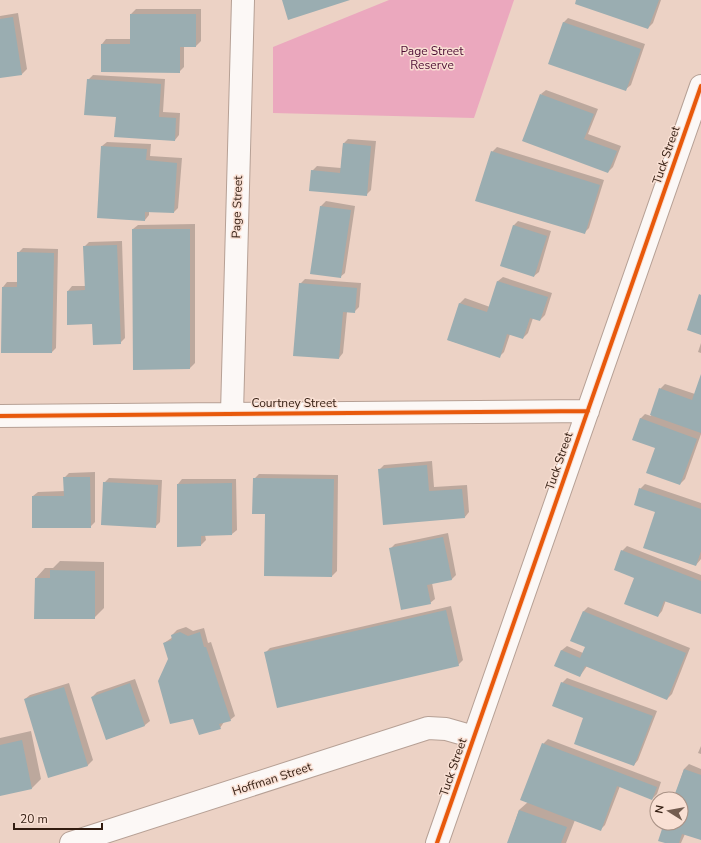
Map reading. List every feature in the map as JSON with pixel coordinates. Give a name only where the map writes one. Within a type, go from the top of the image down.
[{"type":"street","name":"Page Street","points":[[232,413],[243,0]]},
{"type":"street","name":"Tuck Street","points":[[436,843],[701,86]]},
{"type":"street","name":"Courtney Street","points":[[0,416],[588,411]]},
{"type":"street","name":"Hoffman Street","points":[[71,843],[428,728],[446,729],[474,737]]},
{"type":"green space","name":"Page Street Reserve","points":[[389,0],[514,0],[474,118],[273,113],[273,47]]},
{"type":"building","points":[[282,0],[350,0],[288,20]]},
{"type":"building","points":[[576,0],[659,0],[648,29],[575,4]]},
{"type":"building","points":[[130,14],[196,14],[196,47],[180,47],[180,73],[101,72],[101,44],[130,44]]},
{"type":"building","points":[[13,17],[22,75],[0,78],[0,19]]},
{"type":"building","points":[[563,22],[641,49],[626,91],[548,64]]},
{"type":"building","points":[[87,79],[161,84],[159,117],[176,118],[175,141],[114,137],[116,117],[84,115]]},
{"type":"building","points":[[540,94],[594,114],[584,139],[617,151],[608,173],[522,141]]},
{"type":"building","points":[[343,143],[371,146],[367,196],[309,191],[311,170],[340,173]]},
{"type":"building","points":[[101,146],[147,149],[146,160],[177,163],[174,213],[145,212],[145,221],[97,218]]},
{"type":"building","points":[[491,151],[600,185],[585,234],[475,201]]},
{"type":"building","points":[[320,206],[351,210],[341,278],[310,274]]},
{"type":"building","points":[[513,225],[547,236],[534,277],[500,266]]},
{"type":"building","points":[[132,229],[190,229],[190,369],[133,370]]},
{"type":"building","points":[[117,245],[121,344],[93,345],[92,324],[67,325],[67,291],[85,290],[83,246]]},
{"type":"building","points":[[17,252],[54,253],[52,353],[1,353],[2,287],[17,287]]},
{"type":"building","points":[[497,281],[548,297],[540,321],[530,318],[523,339],[507,334],[500,358],[447,340],[459,303],[487,312]]},
{"type":"building","points":[[299,283],[357,288],[355,313],[343,312],[339,359],[293,356]]},
{"type":"building","points":[[699,294],[701,295],[701,335],[687,330]]},
{"type":"building","points":[[701,374],[701,433],[650,415],[659,388],[692,400]]},
{"type":"building","points":[[640,418],[697,439],[680,485],[646,473],[655,448],[632,440]]},
{"type":"building","points":[[427,465],[429,491],[462,489],[465,518],[383,525],[378,469]]},
{"type":"building","points":[[63,477],[90,477],[91,528],[32,528],[32,496],[64,496]]},
{"type":"building","points":[[253,478],[334,479],[332,577],[264,576],[265,514],[252,514]]},
{"type":"building","points":[[103,482],[158,485],[156,528],[101,525]]},
{"type":"building","points":[[232,483],[232,535],[201,536],[201,546],[177,547],[177,484]]},
{"type":"building","points":[[639,488],[701,509],[701,551],[696,566],[643,548],[655,512],[634,505]]},
{"type":"building","points":[[443,537],[452,580],[427,585],[431,604],[401,610],[389,548]]},
{"type":"building","points":[[621,550],[701,581],[701,614],[664,601],[658,617],[624,604],[634,578],[614,570]]},
{"type":"building","points":[[50,570],[95,571],[95,619],[34,619],[35,578],[50,578]]},
{"type":"building","points":[[446,610],[459,666],[277,708],[264,652]]},
{"type":"building","points":[[583,611],[686,653],[667,700],[585,666],[580,677],[554,666],[561,650],[580,658],[585,647],[570,641]]},
{"type":"building","points":[[180,632],[188,636],[200,632],[231,721],[219,724],[221,729],[199,735],[193,719],[170,724],[158,681],[168,659],[163,643],[172,640],[171,635]]},
{"type":"building","points":[[561,682],[653,716],[634,766],[574,744],[583,718],[552,706]]},
{"type":"building","points":[[130,683],[145,726],[106,740],[91,697]]},
{"type":"building","points":[[64,687],[88,766],[48,778],[24,699]]},
{"type":"building","points":[[22,740],[32,789],[0,796],[0,745]]},
{"type":"building","points":[[542,743],[657,787],[655,791],[649,791],[649,799],[617,786],[601,831],[520,800]]},
{"type":"building","points":[[684,769],[701,775],[701,840],[682,834],[679,843],[665,843],[658,841],[661,831],[689,831],[689,791],[676,791]]},
{"type":"building","points":[[519,810],[567,827],[561,843],[507,843]]},
{"type":"cycle path","points":[[437,843],[701,86]]},
{"type":"cycle path","points":[[0,416],[588,411]]}]
